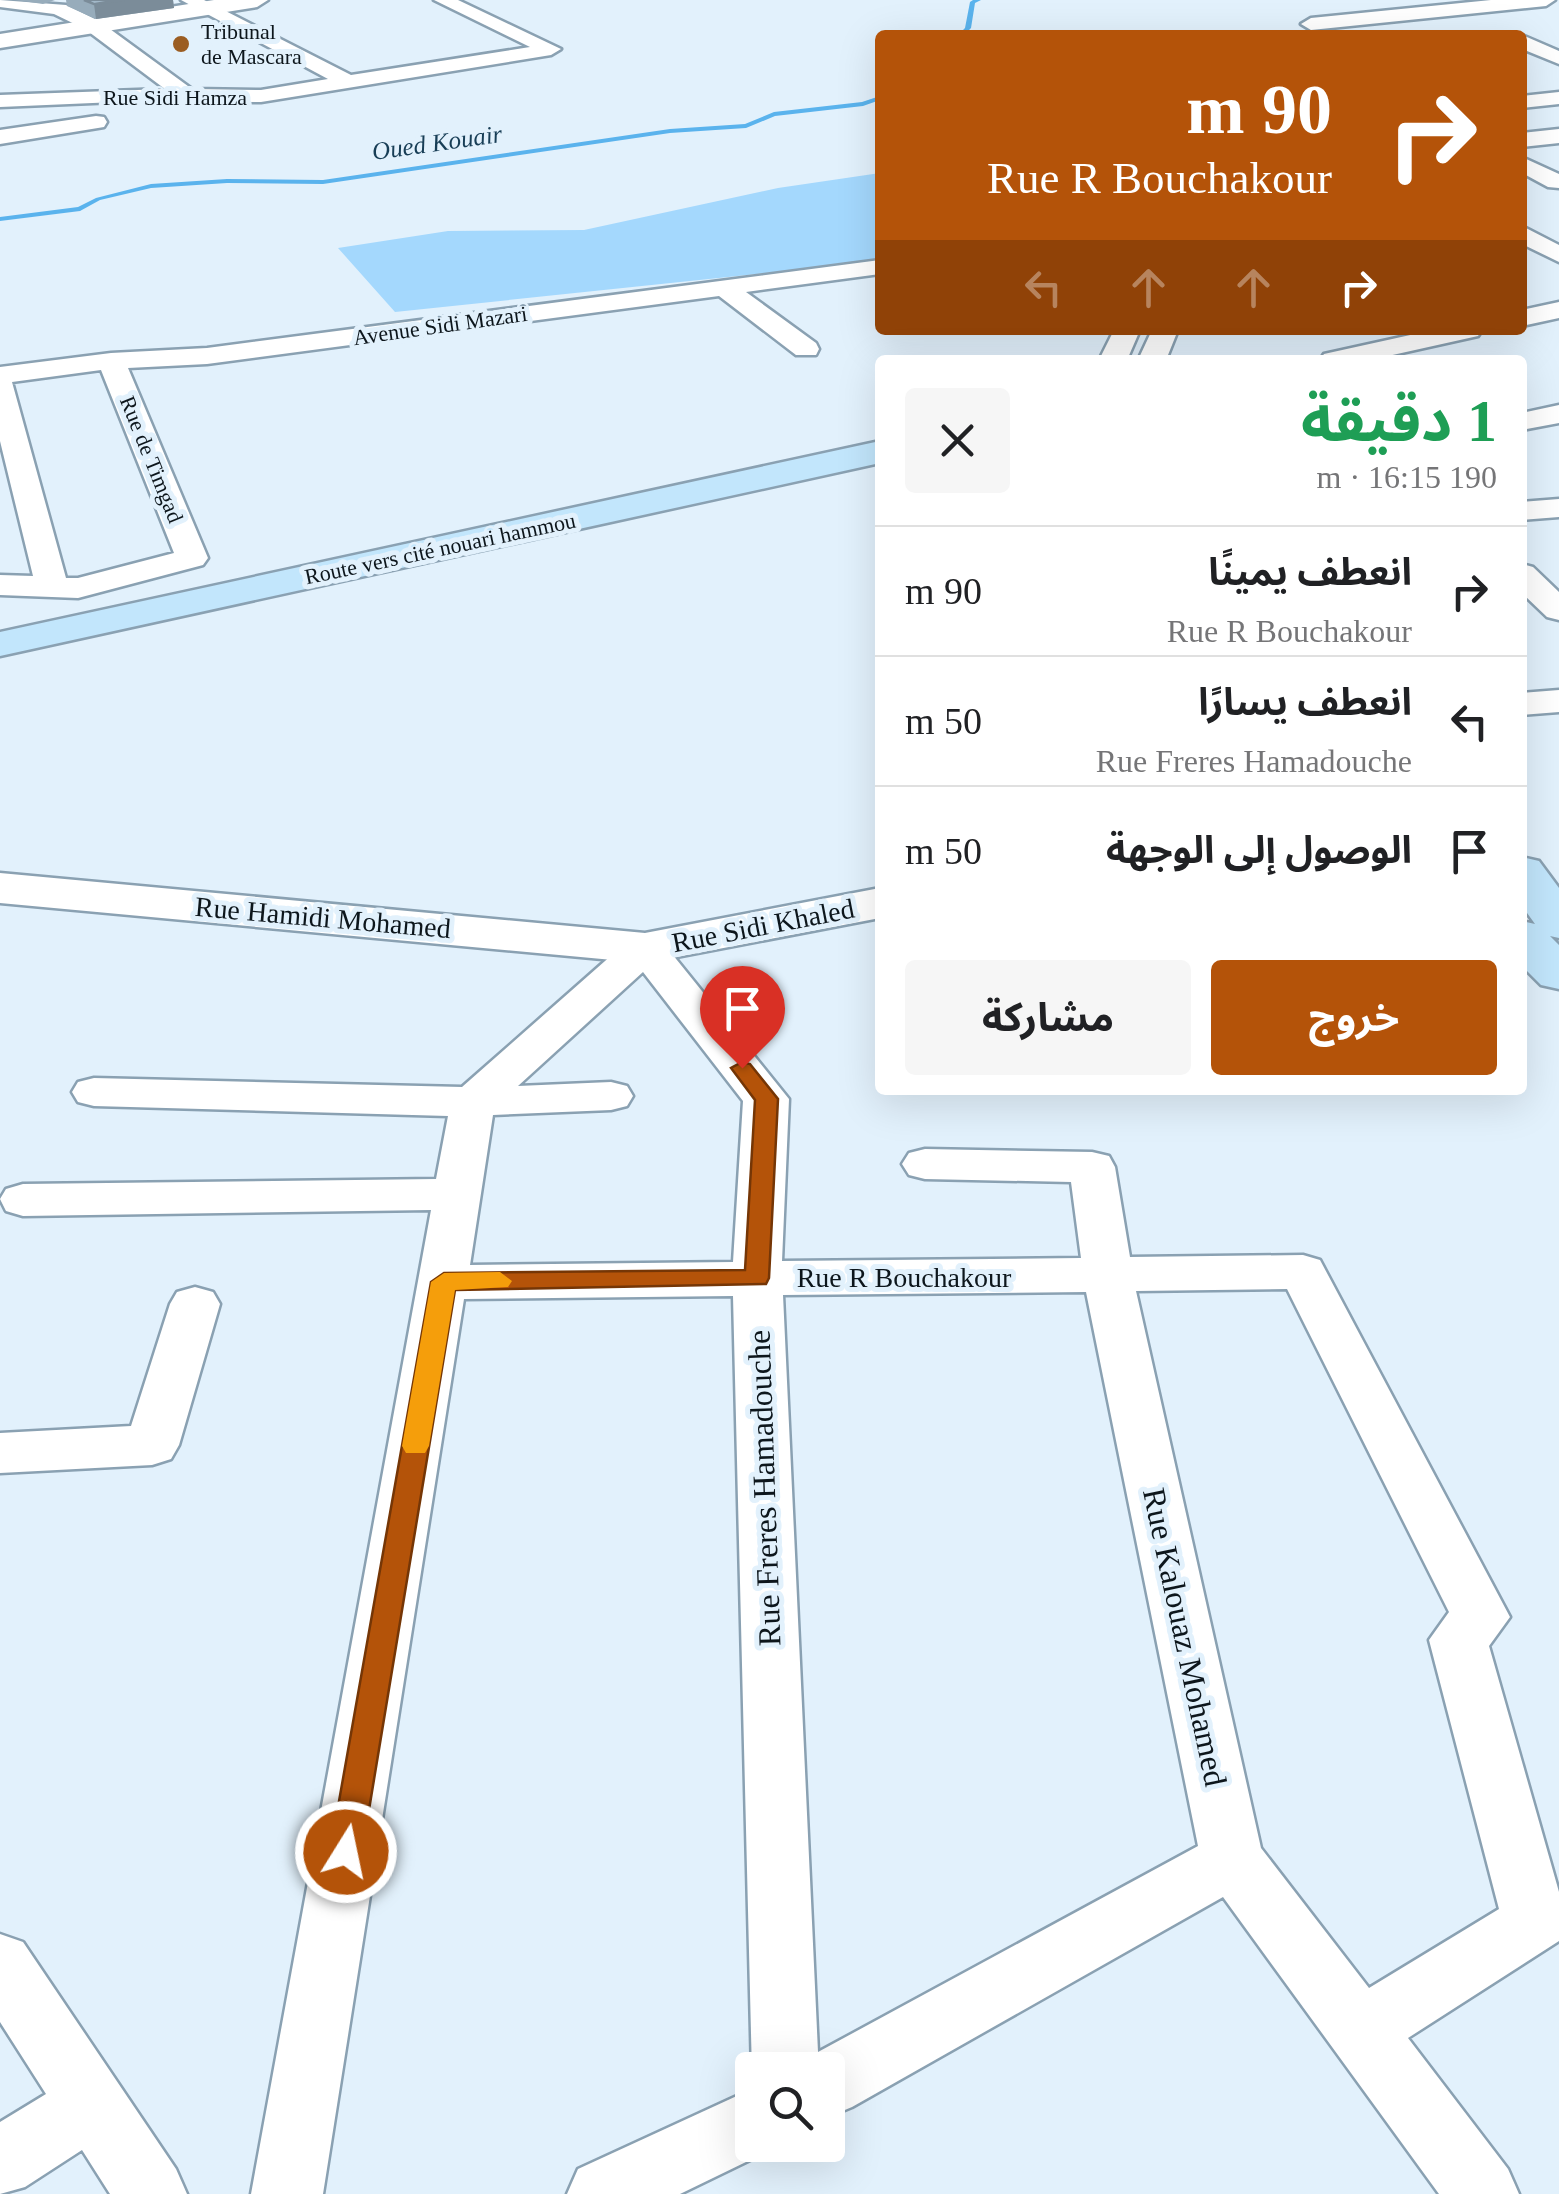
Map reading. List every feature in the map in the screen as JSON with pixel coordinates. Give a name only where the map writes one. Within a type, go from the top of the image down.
[{"type":"main road","name":"Route vers cité nouari hammou","points":[[0,644],[875,453]]},
{"type":"main road","name":"Route vers cité nouari hammou","points":[[0,662],[875,475]]},
{"type":"main road","points":[[1527,878],[1559,923]]},
{"type":"main road","points":[[1527,941],[1559,974]]},
{"type":"street","points":[[0,41],[199,4],[257,0]]},
{"type":"street","name":"Rue Sidi Hamza","points":[[0,101],[260,96],[551,49],[443,0]]},
{"type":"street","points":[[1307,29],[1325,0]]},
{"type":"street","points":[[1374,0],[1404,14]]},
{"type":"street","points":[[1307,29],[1404,14],[1544,0]]},
{"type":"street","points":[[0,1],[59,9],[92,25],[188,96]]},
{"type":"street","points":[[199,4],[349,82]]},
{"type":"street","points":[[1456,9],[1499,30]]},
{"type":"street","points":[[1527,31],[1542,30]]},
{"type":"street","points":[[1527,43],[1559,58]]},
{"type":"street","points":[[0,137],[260,96]]},
{"type":"street","points":[[1527,101],[1559,98]]},
{"type":"street","points":[[1527,139],[1559,136]]},
{"type":"street","points":[[1527,167],[1557,182]]},
{"type":"street","points":[[1527,185],[1557,182]]},
{"type":"street","points":[[1527,237],[1559,254]]},
{"type":"street","name":"Avenue Sidi Mazari","points":[[0,375],[112,361],[207,356],[875,268]]},
{"type":"street","points":[[723,287],[806,349]]},
{"type":"street","points":[[1527,317],[1559,310]]},
{"type":"street","points":[[1356,355],[1446,335]]},
{"type":"street","name":"Rue de Timgad","points":[[52,587],[78,588],[192,558],[112,361]]},
{"type":"street","points":[[0,384],[52,587],[0,585]]},
{"type":"street","points":[[1527,421],[1558,415]]},
{"type":"street","points":[[1527,511],[1559,508]]},
{"type":"street","points":[[1527,579],[1559,610]]},
{"type":"street","points":[[1527,703],[1559,700]]},
{"type":"street","name":"Rue Hamidi Mohamed","points":[[0,888],[645,948]]},
{"type":"street","name":"Rue Sidi Khaled","points":[[645,948],[875,904]]},
{"type":"street","points":[[287,2194],[473,1102],[645,948]]},
{"type":"street","name":"Rue Freres Hamadouche","points":[[645,948],[766,1099],[757,1278],[784,2052]]},
{"type":"street","points":[[94,1092],[473,1102],[611,1096]]},
{"type":"street","name":"Rue Kalouaz Mohamed","points":[[925,1164],[1092,1167],[1108,1276],[1232,1859],[1483,2194]]},
{"type":"street","points":[[22,1200],[458,1194]]},
{"type":"street","name":"Rue R Bouchakour","points":[[444,1282],[1304,1272],[1481,1617],[1458,1640],[1535,1922],[1360,2030]]},
{"type":"street","points":[[0,1454],[152,1444],[196,1304]]},
{"type":"street","points":[[845,2075],[1232,1859]]},
{"type":"street","points":[[0,1964],[151,2194]]},
{"type":"street","points":[[0,2162],[92,2104]]},
{"type":"street","points":[[603,2194],[735,2131]]},
{"type":"shaded area","points":[[875,174],[875,262],[395,312],[338,248],[448,231],[584,230],[778,188]]},
{"type":"building","points":[[84,0],[124,0],[94,4]]},
{"type":"waterway","name":"Oued Kouair","points":[[966,30],[973,2],[978,0]]},
{"type":"waterway","name":"Oued Kouair","points":[[0,219],[80,209],[98,199],[151,186],[227,181],[323,182],[670,131],[746,126],[774,114],[875,100]]},
{"type":"slow traffic","points":[[416,1446],[444,1282],[500,1281]]},
{"type":"place","name":"Tribunal de Mascara","points":[[181,44]]},
{"type":"route","points":[[346,1852],[444,1282],[757,1278],[766,1099],[742,1068]]}]
